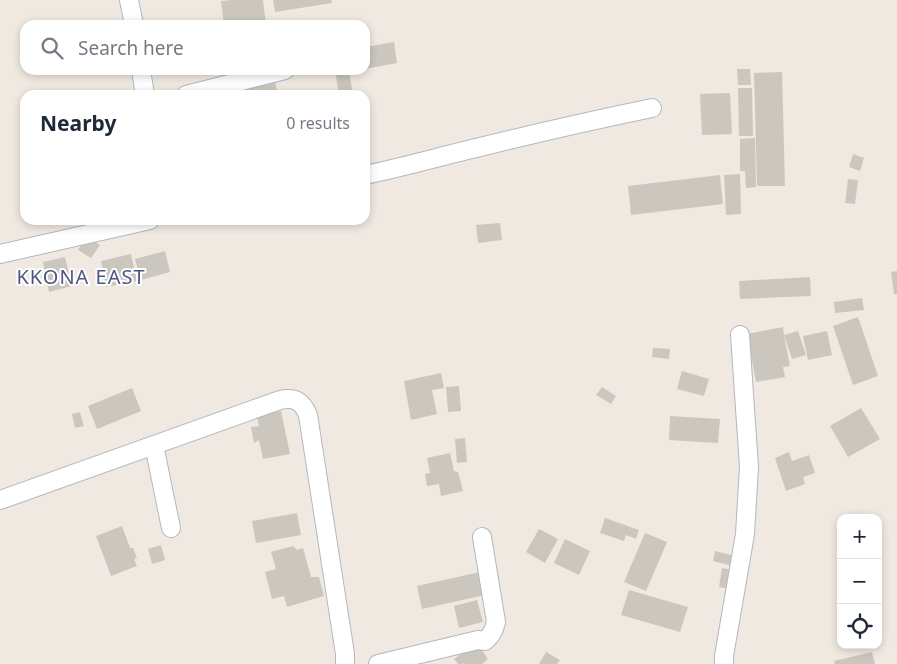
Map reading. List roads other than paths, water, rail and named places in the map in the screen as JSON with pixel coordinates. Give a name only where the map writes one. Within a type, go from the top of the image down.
[{"type":"street","points":[[129,0],[133,20]]},
{"type":"street","points":[[142,75],[144,90]]},
{"type":"street","points":[[206,90],[265,75]]},
{"type":"street","points":[[370,174],[576,124],[652,108]]},
{"type":"street","points":[[0,254],[128,225]]},
{"type":"street","points":[[724,664],[745,534],[749,467],[740,335]]},
{"type":"street","points":[[0,500],[280,400],[289,399],[297,401],[305,407],[308,415],[345,664]]},
{"type":"street","points":[[154,445],[171,528]]},
{"type":"street","points":[[378,664],[478,640],[485,641],[491,636],[496,622],[482,537]]},
{"type":"district","name":"KKONA EAST","points":[[81,276]]}]
